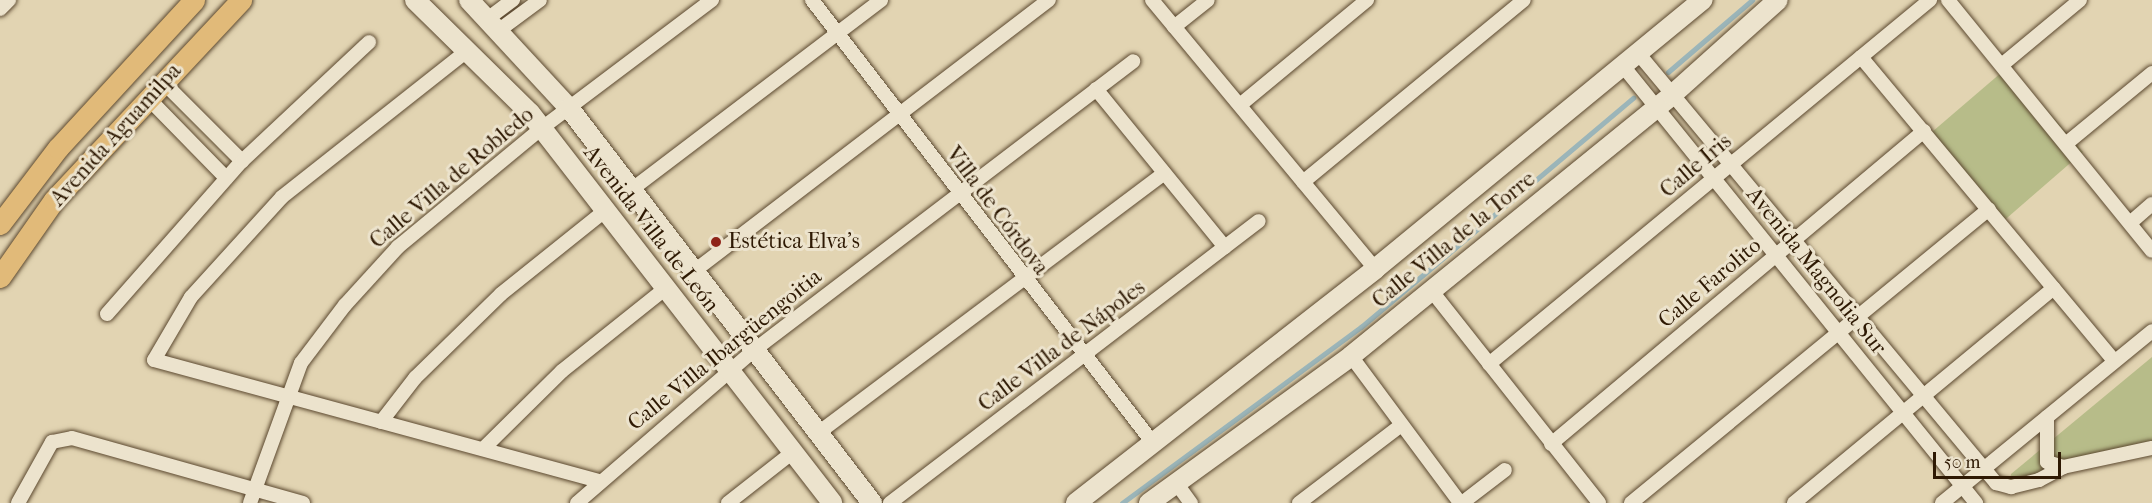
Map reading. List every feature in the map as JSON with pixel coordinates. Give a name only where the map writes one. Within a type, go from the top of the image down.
[{"type":"main road","name":"Avenida Aguamilpa","points":[[0,224],[58,148],[194,0]]},
{"type":"main road","name":"Avenida Aguamilpa","points":[[0,277],[54,200],[241,0]]},
{"type":"main road","points":[[0,254],[33,210],[54,200]]},
{"type":"street","points":[[0,9],[9,0]]},
{"type":"street","name":"Avenida Villa de León","points":[[415,0],[468,50],[542,128],[831,503]]},
{"type":"street","points":[[492,26],[513,0]]},
{"type":"street","points":[[492,26],[540,0]]},
{"type":"street","name":"Calle Villa de Robledo","points":[[250,503],[285,396],[315,342],[399,247],[542,128],[712,0]]},
{"type":"street","name":"Villa de Córdova","points":[[812,0],[959,196],[1083,357],[1153,443]]},
{"type":"street","points":[[631,190],[881,0]]},
{"type":"street","points":[[1025,0],[1034,11]]},
{"type":"street","points":[[693,272],[1049,0]]},
{"type":"street","points":[[1152,0],[1375,269]]},
{"type":"street","points":[[1174,27],[1208,0]]},
{"type":"street","points":[[1240,105],[1367,0]]},
{"type":"street","points":[[1304,182],[1524,0]]},
{"type":"street","name":"Calle Villa de la Torre","points":[[1076,503],[1375,269],[1703,0]]},
{"type":"street","name":"Calle Villa de la Torre","points":[[1149,503],[1351,356],[1672,95],[1778,0]]},
{"type":"street","name":"Calle Iris","points":[[1489,364],[1930,0]]},
{"type":"street","points":[[1948,0],[2003,64],[2152,250]]},
{"type":"street","points":[[2003,64],[2080,0]]},
{"type":"street","name":"Avenida Villa de León","points":[[473,1],[492,26],[569,108],[753,351],[872,503]]},
{"type":"street","points":[[107,314],[226,178],[369,42]]},
{"type":"street","points":[[468,50],[274,206],[190,297],[154,360],[600,481]]},
{"type":"street","points":[[1860,57],[2114,361]]},
{"type":"street","name":"Avenida Magnolia Sur","points":[[1630,59],[1672,95],[1981,471]]},
{"type":"street","name":"Avenida Magnolia Sur","points":[[1630,59],[1656,106],[1976,503]]},
{"type":"street","name":"Calle Villa Ibargüengoitia","points":[[577,503],[753,351],[1133,61]]},
{"type":"street","points":[[2067,143],[2152,73]]},
{"type":"street","points":[[163,82],[242,162]]},
{"type":"street","points":[[1096,89],[1225,247]]},
{"type":"street","points":[[148,98],[226,178]]},
{"type":"street","name":"Calle Farolito","points":[[1551,444],[1924,131]]},
{"type":"street","points":[[818,434],[1164,173]]},
{"type":"street","points":[[2130,223],[2152,204]]},
{"type":"street","points":[[1631,503],[1989,209]]},
{"type":"street","points":[[381,422],[415,378],[501,294],[606,210]]},
{"type":"street","name":"Calle Villa de Nápoles","points":[[890,503],[1083,357],[1258,220]]},
{"type":"street","points":[[483,449],[562,371],[666,288]]},
{"type":"street","points":[[1794,503],[2054,288]]},
{"type":"street","points":[[1431,290],[1599,503]]},
{"type":"street","points":[[1942,503],[2152,331]]},
{"type":"street","points":[[1351,356],[1400,426],[1461,503],[1505,470]]},
{"type":"street","points":[[2047,417],[2047,462],[2063,467]]},
{"type":"street","points":[[1299,503],[1400,426]]},
{"type":"street","points":[[18,503],[52,442],[72,438],[303,503]]},
{"type":"street","points":[[1981,471],[2011,486],[2063,467],[2152,448]]},
{"type":"street","points":[[728,503],[793,452]]},
{"type":"street","points":[[1177,484],[1191,503]]},
{"type":"green space","points":[[2009,66],[2083,152],[2000,224],[1925,138]]},
{"type":"green space","points":[[2152,357],[2152,442],[2052,475],[2010,481],[2011,474]]},
{"type":"waterway","points":[[1668,72],[1752,0]]},
{"type":"waterway","points":[[1122,503],[1361,327],[1633,98]]},
{"type":"place","name":"Estética Elva’s","points":[[716,242]]}]
